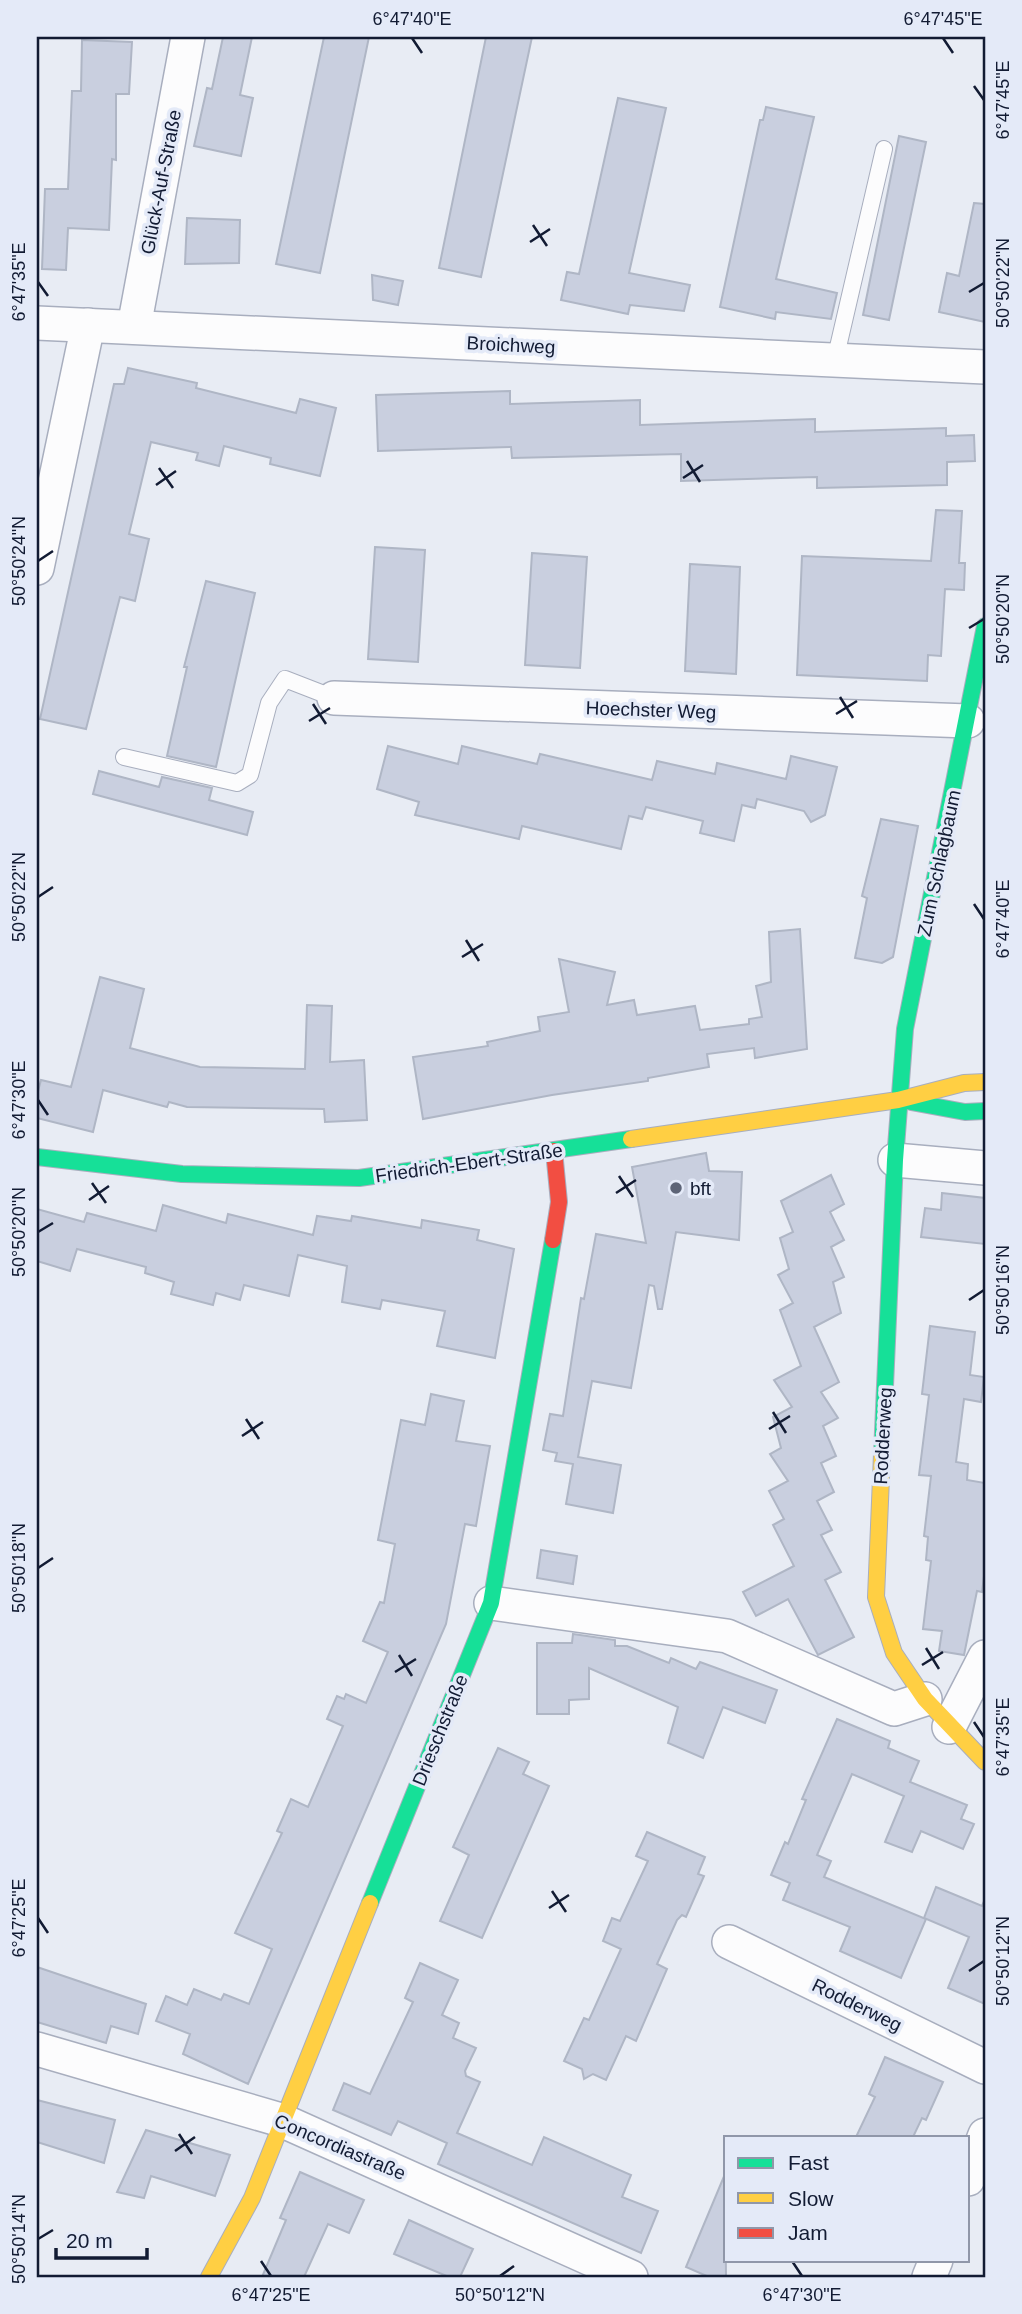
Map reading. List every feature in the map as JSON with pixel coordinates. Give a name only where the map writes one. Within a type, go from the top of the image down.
[{"type":"street","name":"Glück-Auf-Straße","points":[[134,327],[188,37]]},
{"type":"street","name":"Broichweg","points":[[37,323],[985,367]]},
{"type":"street","points":[[37,568],[88,325]]},
{"type":"street","name":"Zum Schlagbaum","points":[[898,1100],[905,1028],[985,626]]},
{"type":"street","name":"Hoechster Weg","points":[[334,698],[968,721]]},
{"type":"street","name":"Friedrich-Ebert-Straße","points":[[37,1157],[182,1174],[359,1178],[898,1100],[964,1083],[985,1082]]},
{"type":"street","name":"Friedrich-Ebert-Straße","points":[[898,1100],[965,1112],[985,1111]]},
{"type":"street","name":"Rodderweg","points":[[898,1100],[876,1597],[894,1653],[925,1699],[985,1762]]},
{"type":"street","name":"Drieschstraße","points":[[209,2277],[252,2198],[281,2120],[491,1603],[559,1202],[554,1151]]},
{"type":"street","points":[[895,1160],[985,1168]]},
{"type":"street","points":[[491,1603],[727,1636],[894,1709],[925,1699]]},
{"type":"street","points":[[949,1727],[985,1657]]},
{"type":"street","name":"Rodderweg","points":[[729,1942],[985,2067]]},
{"type":"street","name":"Concordiastraße","points":[[37,2049],[281,2120],[631,2277]]},
{"type":"street","points":[[970,2174],[985,2135]]},
{"type":"lane","points":[[835,360],[884,149]]},
{"type":"lane","points":[[124,757],[237,783],[250,775],[269,703],[285,679],[334,698]]},
{"type":"building","points":[[223,37],[252,37],[240,95],[253,98],[241,156],[194,146],[207,88],[212,89]]},
{"type":"building","points":[[324,37],[369,37],[320,273],[276,264]]},
{"type":"building","points":[[486,37],[532,37],[481,277],[439,268]]},
{"type":"building","points":[[82,40],[132,42],[129,94],[116,94],[116,160],[112,159],[109,230],[68,228],[66,270],[42,269],[45,189],[68,189],[72,91],[81,91]]},
{"type":"building","points":[[618,98],[666,108],[629,273],[690,285],[684,311],[630,305],[628,314],[561,300],[567,272],[579,274]]},
{"type":"building","points":[[766,107],[814,117],[776,279],[837,293],[831,319],[776,312],[775,319],[720,307],[760,120],[763,120]]},
{"type":"building","points":[[899,136],[926,142],[889,320],[863,315]]},
{"type":"building","points":[[974,203],[985,204],[985,322],[939,312],[947,273],[959,276]]},
{"type":"building","points":[[187,218],[240,220],[239,263],[185,264]]},
{"type":"building","points":[[372,275],[403,281],[398,305],[373,300]]},
{"type":"building","points":[[128,368],[197,383],[196,388],[296,413],[300,399],[336,408],[320,476],[270,464],[271,458],[224,446],[219,466],[196,460],[198,453],[151,442],[129,534],[149,539],[135,601],[120,597],[86,729],[40,719],[114,384],[124,384]]},
{"type":"building","points":[[510,391],[510,404],[640,400],[640,425],[815,419],[815,432],[946,428],[946,436],[974,435],[975,461],[947,462],[947,485],[817,488],[817,477],[681,481],[681,454],[512,458],[511,447],[378,451],[376,395]]},
{"type":"building","points":[[936,510],[962,511],[959,563],[965,563],[964,590],[945,589],[941,656],[928,655],[927,681],[797,675],[802,556],[931,561]]},
{"type":"building","points":[[375,547],[425,550],[418,662],[368,659]]},
{"type":"building","points":[[532,553],[587,557],[580,668],[525,665]]},
{"type":"building","points":[[690,564],[740,567],[736,674],[685,671]]},
{"type":"building","points":[[206,581],[255,593],[216,767],[167,756],[187,667],[184,667]]},
{"type":"building","points":[[388,746],[458,764],[462,746],[537,764],[540,754],[652,780],[657,761],[715,774],[717,763],[786,779],[791,756],[837,767],[825,815],[811,822],[804,811],[757,799],[755,808],[742,805],[734,841],[700,833],[703,821],[646,807],[642,819],[629,816],[621,849],[522,826],[519,839],[415,815],[419,802],[377,789]]},
{"type":"building","points":[[99,771],[159,787],[162,777],[212,788],[209,800],[253,812],[247,835],[93,794]]},
{"type":"building","points":[[881,819],[918,826],[893,957],[882,963],[855,958],[867,898],[862,896]]},
{"type":"building","points":[[800,929],[807,1049],[755,1058],[754,1048],[707,1054],[709,1067],[648,1078],[648,1081],[552,1095],[423,1119],[413,1057],[488,1046],[487,1042],[540,1031],[538,1017],[569,1012],[559,959],[615,972],[607,1005],[634,1000],[637,1015],[695,1006],[700,1030],[749,1024],[749,1019],[762,1017],[756,986],[771,982],[769,932]]},
{"type":"building","points":[[100,977],[144,989],[130,1048],[200,1067],[305,1069],[307,1005],[332,1006],[330,1062],[364,1060],[367,1120],[325,1122],[324,1109],[187,1107],[169,1102],[167,1107],[103,1090],[93,1132],[37,1118],[37,1095],[41,1080],[71,1087]]},
{"type":"building","points":[[706,1153],[709,1171],[742,1172],[739,1240],[676,1232],[662,1309],[658,1309],[654,1286],[649,1285],[631,1388],[592,1381],[578,1457],[621,1465],[613,1513],[566,1504],[573,1464],[555,1461],[557,1453],[543,1450],[550,1414],[563,1416],[581,1298],[584,1299],[596,1234],[646,1243],[632,1167]]},
{"type":"building","points":[[831,1175],[844,1204],[830,1212],[844,1240],[831,1247],[844,1277],[833,1282],[841,1313],[814,1327],[839,1382],[821,1392],[838,1418],[823,1426],[836,1456],[821,1463],[834,1492],[817,1501],[832,1530],[821,1535],[841,1572],[825,1580],[854,1637],[818,1655],[788,1599],[756,1616],[743,1592],[794,1566],[773,1525],[784,1519],[769,1491],[788,1481],[770,1454],[781,1448],[773,1417],[792,1407],[774,1380],[801,1366],[780,1310],[793,1303],[778,1275],[789,1269],[780,1238],[793,1232],[781,1201]]},
{"type":"building","points":[[942,1193],[985,1198],[985,1244],[921,1237],[925,1208],[941,1210]]},
{"type":"building","points":[[163,1205],[226,1223],[228,1214],[313,1235],[317,1216],[351,1221],[352,1216],[421,1228],[422,1220],[479,1230],[477,1240],[514,1249],[495,1358],[437,1346],[445,1311],[382,1300],[380,1309],[342,1302],[347,1266],[298,1255],[289,1296],[244,1285],[240,1300],[216,1293],[213,1305],[171,1294],[174,1282],[145,1273],[146,1267],[77,1249],[70,1271],[37,1261],[37,1209],[84,1222],[87,1213],[156,1231]]},
{"type":"building","points":[[930,1326],[975,1332],[970,1375],[984,1377],[981,1402],[964,1399],[956,1462],[968,1464],[967,1480],[985,1483],[985,1568],[982,1592],[977,1591],[964,1655],[939,1651],[942,1631],[923,1629],[931,1561],[926,1560],[928,1537],[924,1536],[931,1476],[919,1475],[929,1395],[922,1394]]},
{"type":"building","points":[[431,1394],[464,1401],[456,1441],[490,1446],[476,1526],[465,1524],[446,1624],[248,2084],[183,2054],[190,2034],[156,2021],[166,1996],[187,2005],[194,1989],[221,2000],[224,1994],[249,2004],[272,1949],[235,1933],[282,1833],[277,1831],[291,1799],[308,1807],[343,1726],[327,1719],[337,1696],[344,1699],[346,1694],[366,1703],[388,1652],[363,1641],[380,1602],[384,1603],[395,1544],[378,1540],[401,1420],[425,1425]]},
{"type":"building","points":[[541,1550],[577,1556],[573,1584],[537,1578]]},
{"type":"building","points":[[573,1634],[615,1640],[615,1646],[627,1646],[669,1663],[671,1658],[696,1669],[700,1662],[777,1690],[765,1723],[723,1707],[703,1758],[668,1743],[678,1707],[589,1668],[589,1699],[569,1700],[569,1714],[537,1714],[537,1643],[572,1643]]},
{"type":"building","points":[[837,1719],[890,1741],[888,1748],[919,1761],[910,1782],[967,1805],[961,1819],[974,1824],[963,1849],[921,1831],[912,1852],[885,1842],[904,1796],[852,1774],[817,1855],[831,1861],[824,1877],[926,1919],[901,1978],[840,1951],[850,1927],[783,1900],[790,1883],[771,1875],[785,1842],[788,1844],[806,1800],[802,1799]]},
{"type":"building","points":[[498,1748],[529,1762],[523,1774],[549,1786],[482,1938],[440,1921],[469,1855],[453,1847]]},
{"type":"building","points":[[647,1832],[705,1857],[698,1874],[704,1876],[686,1917],[682,1915],[677,1920],[657,1964],[667,1969],[636,2041],[626,2036],[606,2080],[593,2074],[584,2079],[582,2069],[564,2061],[584,2018],[589,2020],[621,1949],[603,1941],[612,1918],[620,1921],[648,1861],[636,1856]]},
{"type":"building","points":[[936,1887],[982,1906],[985,1899],[985,2004],[948,1988],[969,1937],[924,1918]]},
{"type":"building","points":[[420,1963],[458,1980],[442,2015],[459,2023],[453,2038],[476,2048],[465,2071],[466,2076],[480,2082],[457,2133],[532,2165],[544,2137],[631,2175],[622,2197],[658,2211],[641,2253],[438,2164],[447,2143],[398,2121],[391,2135],[333,2110],[344,2083],[370,2094],[413,2002],[405,1998]]},
{"type":"building","points":[[37,1967],[146,2004],[138,2034],[111,2026],[106,2043],[37,2022]]},
{"type":"building","points":[[885,2057],[943,2082],[926,2120],[922,2118],[913,2136],[856,2136],[875,2097],[869,2094]]},
{"type":"building","points":[[37,2100],[115,2120],[104,2163],[37,2142]]},
{"type":"building","points":[[146,2130],[230,2155],[215,2196],[151,2176],[144,2198],[117,2192]]},
{"type":"building","points":[[300,2172],[364,2200],[349,2233],[328,2224],[304,2277],[262,2277],[286,2220],[280,2218]]},
{"type":"building","points":[[724,2176],[726,2277],[709,2277],[686,2267]]},
{"type":"building","points":[[409,2220],[473,2249],[460,2277],[449,2277],[394,2254]]},
{"type":"traffic: fast","points":[[882,1454],[895,1160],[905,1029],[985,626]]},
{"type":"traffic: fast","points":[[911,1102],[965,1112],[985,1111]]},
{"type":"traffic: fast","points":[[37,1157],[182,1174],[359,1178],[631,1139]]},
{"type":"traffic: fast","points":[[370,1903],[491,1603],[553,1240]]},
{"type":"traffic: slow","points":[[631,1139],[898,1100],[964,1083],[985,1082]]},
{"type":"traffic: slow","points":[[882,1454],[876,1597],[894,1653],[925,1699],[985,1762]]},
{"type":"traffic: slow","points":[[209,2277],[252,2198],[370,1903]]},
{"type":"traffic: jam","points":[[553,1240],[559,1202],[554,1151]]},
{"type":"place","name":"bft","points":[[676,1188]]}]
